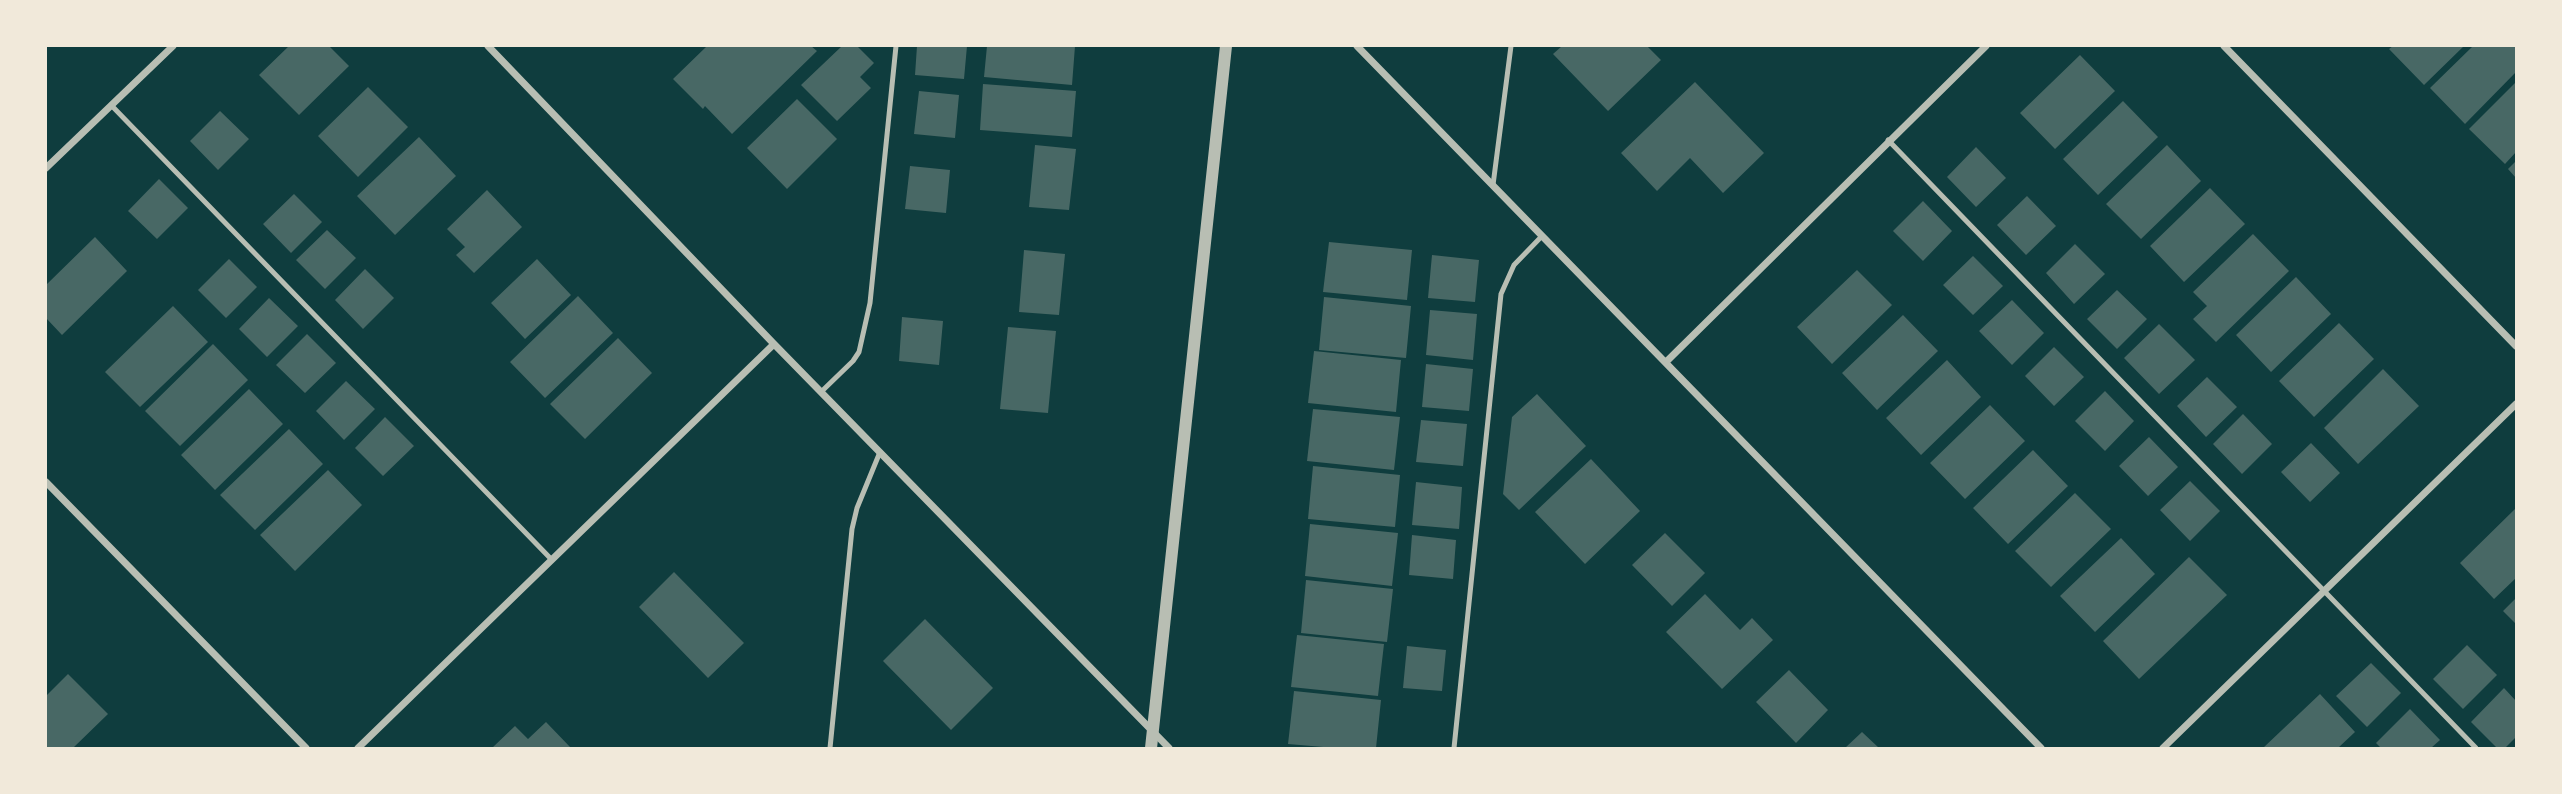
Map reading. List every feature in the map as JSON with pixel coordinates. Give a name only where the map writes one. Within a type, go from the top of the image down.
[{"type":"street","points":[[46,168],[173,46]]},
{"type":"street","points":[[488,46],[774,344],[1169,748]]},
{"type":"street","points":[[1151,748],[1226,46]]},
{"type":"street","points":[[1357,46],[2041,748]]},
{"type":"street","points":[[1665,362],[1986,46]]},
{"type":"street","points":[[2224,46],[2516,346]]},
{"type":"street","points":[[358,748],[774,344]]},
{"type":"street","points":[[2163,748],[2516,404]]},
{"type":"street","points":[[46,482],[306,748]]},
{"type":"lane","points":[[821,392],[853,362],[859,352],[870,303],[896,46]]},
{"type":"lane","points":[[1493,185],[1511,46]]},
{"type":"lane","points":[[110,104],[552,560]]},
{"type":"lane","points":[[1888,140],[2476,748]]},
{"type":"lane","points":[[1454,748],[1501,294],[1514,265],[1542,236]]},
{"type":"lane","points":[[830,748],[852,529],[857,508],[880,452]]},
{"type":"building","points":[[289,46],[329,46],[349,66],[299,115],[259,75]]},
{"type":"building","points":[[707,46],[811,46],[817,51],[732,134],[673,79]]},
{"type":"building","points":[[842,46],[857,46],[874,63],[860,77],[871,88],[837,121],[801,85]]},
{"type":"building","points":[[917,46],[967,46],[964,79],[915,75]]},
{"type":"building","points":[[987,46],[1075,46],[1072,85],[984,77]]},
{"type":"building","points":[[1562,46],[1647,46],[1661,60],[1608,111],[1553,54]]},
{"type":"building","points":[[2393,46],[2464,46],[2424,85],[2389,49]]},
{"type":"building","points":[[2473,46],[2516,46],[2516,72],[2465,124],[2430,88]]},
{"type":"building","points":[[2080,55],[2115,91],[2055,149],[2020,113]]},
{"type":"building","points":[[1695,82],[1764,153],[1723,193],[1690,158],[1657,191],[1621,153]]},
{"type":"building","points":[[2516,82],[2516,152],[2505,164],[2469,129]]},
{"type":"building","points":[[983,84],[1076,91],[1072,137],[980,130]]},
{"type":"building","points":[[368,87],[408,127],[358,177],[318,136]]},
{"type":"building","points":[[919,91],[959,95],[955,138],[914,134]]},
{"type":"building","points":[[797,99],[837,139],[787,189],[747,148]]},
{"type":"building","points":[[2123,101],[2158,137],[2098,195],[2063,159]]},
{"type":"building","points":[[220,111],[249,139],[218,170],[190,141]]},
{"type":"building","points":[[419,137],[456,176],[395,235],[357,196]]},
{"type":"building","points":[[1035,145],[1076,149],[1069,210],[1029,207]]},
{"type":"building","points":[[2167,145],[2201,181],[2141,239],[2106,204]]},
{"type":"building","points":[[1976,147],[2006,178],[1976,207],[1947,177]]},
{"type":"building","points":[[2516,161],[2516,178],[2508,169]]},
{"type":"building","points":[[910,166],[950,170],[946,213],[905,209]]},
{"type":"building","points":[[159,179],[188,208],[157,239],[128,211]]},
{"type":"building","points":[[2210,188],[2245,224],[2184,282],[2150,246]]},
{"type":"building","points":[[487,190],[522,227],[474,273],[456,255],[465,247],[447,229]]},
{"type":"building","points":[[294,194],[322,222],[291,253],[263,224]]},
{"type":"building","points":[[2027,196],[2056,226],[2026,255],[1997,225]]},
{"type":"building","points":[[1923,201],[1952,231],[1923,261],[1893,231]]},
{"type":"building","points":[[327,230],[356,258],[325,289],[296,260]]},
{"type":"building","points":[[2253,234],[2289,271],[2216,342],[2193,319],[2207,306],[2193,292]]},
{"type":"building","points":[[95,237],[127,271],[62,335],[46,318],[46,285]]},
{"type":"building","points":[[1329,242],[1412,250],[1407,300],[1323,292]]},
{"type":"building","points":[[2075,244],[2105,274],[2074,304],[2046,273]]},
{"type":"building","points":[[1024,250],[1065,254],[1059,315],[1019,312]]},
{"type":"building","points":[[1432,255],[1479,260],[1475,302],[1428,298]]},
{"type":"building","points":[[1973,256],[2003,286],[1973,315],[1943,285]]},
{"type":"building","points":[[229,259],[257,287],[226,318],[198,290]]},
{"type":"building","points":[[537,259],[571,295],[525,339],[491,303]]},
{"type":"building","points":[[365,269],[394,298],[363,329],[335,300]]},
{"type":"building","points":[[1857,270],[1892,305],[1832,364],[1797,327]]},
{"type":"building","points":[[2296,277],[2331,314],[2271,372],[2236,335]]},
{"type":"building","points":[[2117,290],[2147,319],[2117,349],[2087,319]]},
{"type":"building","points":[[578,296],[613,333],[545,398],[510,362]]},
{"type":"building","points":[[1324,297],[1411,306],[1406,358],[1319,350]]},
{"type":"building","points":[[269,298],[298,326],[267,357],[239,329]]},
{"type":"building","points":[[2012,300],[2044,333],[2012,365],[1979,331]]},
{"type":"building","points":[[173,306],[208,342],[140,407],[105,372]]},
{"type":"building","points":[[1430,310],[1477,314],[1473,360],[1426,355]]},
{"type":"building","points":[[1903,315],[1938,351],[1877,410],[1842,373]]},
{"type":"building","points":[[902,317],[943,321],[939,365],[899,361]]},
{"type":"building","points":[[2339,323],[2374,359],[2314,417],[2279,381]]},
{"type":"building","points":[[2159,324],[2195,360],[2159,394],[2124,358]]},
{"type":"building","points":[[1008,327],[1056,331],[1048,413],[1000,409]]},
{"type":"building","points":[[307,334],[336,363],[305,393],[276,365]]},
{"type":"building","points":[[618,338],[652,373],[585,439],[550,404]]},
{"type":"building","points":[[213,344],[248,380],[180,446],[145,411]]},
{"type":"building","points":[[2054,347],[2084,377],[2054,406],[2025,376]]},
{"type":"building","points":[[1314,351],[1401,360],[1396,412],[1308,403]]},
{"type":"building","points":[[1947,360],[1981,397],[1921,455],[1886,418]]},
{"type":"building","points":[[1426,364],[1473,369],[1469,411],[1422,407]]},
{"type":"building","points":[[2383,369],[2419,406],[2358,464],[2324,428]]},
{"type":"building","points":[[2207,377],[2237,407],[2206,437],[2177,406]]},
{"type":"building","points":[[346,381],[375,409],[344,440],[316,411]]},
{"type":"building","points":[[249,389],[283,424],[215,490],[181,455]]},
{"type":"building","points":[[2105,391],[2134,421],[2105,451],[2075,421]]},
{"type":"building","points":[[1537,394],[1586,446],[1519,510],[1503,494],[1512,417]]},
{"type":"building","points":[[1990,405],[2025,441],[1965,499],[1930,463]]},
{"type":"building","points":[[1313,409],[1400,417],[1394,470],[1307,461]]},
{"type":"building","points":[[2243,414],[2272,444],[2242,474],[2213,444]]},
{"type":"building","points":[[385,417],[414,446],[383,476],[355,448]]},
{"type":"building","points":[[1421,420],[1467,424],[1463,466],[1416,462]]},
{"type":"building","points":[[289,429],[323,464],[255,530],[220,495]]},
{"type":"building","points":[[2149,437],[2178,467],[2148,496],[2119,466]]},
{"type":"building","points":[[2311,443],[2340,473],[2310,502],[2281,472]]},
{"type":"building","points":[[2033,450],[2068,486],[2008,544],[1973,508]]},
{"type":"building","points":[[1591,459],[1640,511],[1585,564],[1535,512]]},
{"type":"building","points":[[1313,466],[1400,475],[1395,527],[1308,519]]},
{"type":"building","points":[[328,470],[362,505],[295,571],[260,535]]},
{"type":"building","points":[[2190,481],[2220,511],[2190,541],[2160,510]]},
{"type":"building","points":[[1416,482],[1462,487],[1459,529],[1412,525]]},
{"type":"building","points":[[2075,493],[2111,529],[2051,587],[2015,551]]},
{"type":"building","points":[[2516,508],[2516,578],[2494,599],[2460,563]]},
{"type":"building","points":[[1310,524],[1398,533],[1392,586],[1305,576]]},
{"type":"building","points":[[1665,533],[1705,573],[1672,606],[1632,565]]},
{"type":"building","points":[[1412,535],[1456,540],[1453,579],[1409,575]]},
{"type":"building","points":[[2121,538],[2155,574],[2095,632],[2060,596]]},
{"type":"building","points":[[2189,557],[2227,595],[2139,679],[2103,641]]},
{"type":"building","points":[[674,572],[744,643],[708,678],[639,607]]},
{"type":"building","points":[[1306,580],[1393,589],[1387,642],[1301,633]]},
{"type":"building","points":[[1705,594],[1740,630],[1752,618],[1773,640],[1722,689],[1666,632]]},
{"type":"building","points":[[2516,598],[2516,624],[2503,611]]},
{"type":"building","points":[[925,619],[993,688],[951,730],[883,661]]},
{"type":"building","points":[[1297,635],[1384,644],[1378,696],[1291,687]]},
{"type":"building","points":[[2467,645],[2497,675],[2463,709],[2433,679]]},
{"type":"building","points":[[1407,646],[1446,650],[1442,691],[1403,688]]},
{"type":"building","points":[[2371,663],[2401,693],[2367,727],[2336,696]]},
{"type":"building","points":[[1789,670],[1828,710],[1796,743],[1756,702]]},
{"type":"building","points":[[68,674],[108,714],[73,748],[46,748],[46,696]]},
{"type":"building","points":[[2504,688],[2516,701],[2516,737],[2505,748],[2497,748],[2471,722]]},
{"type":"building","points":[[1294,691],[1381,700],[1376,748],[1288,744]]},
{"type":"building","points":[[2320,694],[2355,732],[2338,748],[2263,748]]},
{"type":"building","points":[[2410,709],[2440,740],[2431,748],[2381,748],[2376,743]]},
{"type":"building","points":[[546,722],[571,748],[492,748],[515,726],[528,739]]},
{"type":"building","points":[[1862,732],[1879,748],[1845,748]]}]
